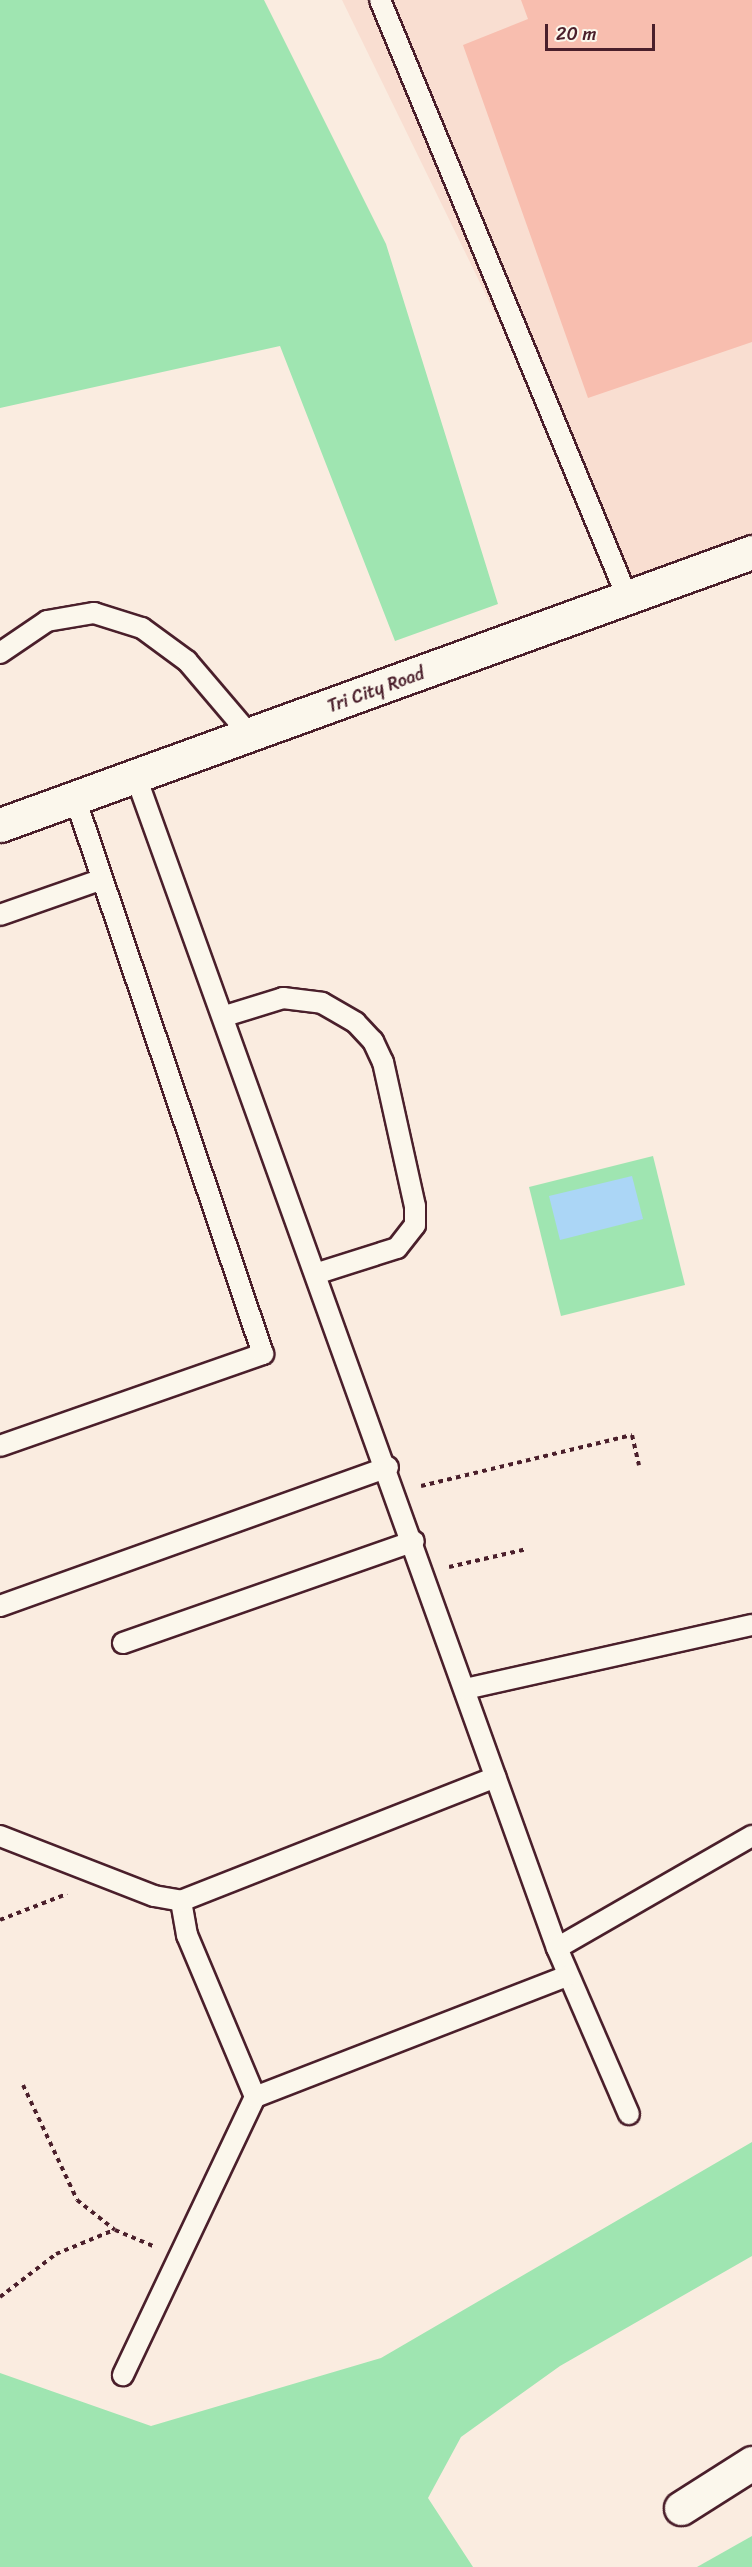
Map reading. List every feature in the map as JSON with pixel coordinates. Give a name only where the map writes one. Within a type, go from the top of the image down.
[{"type":"street","name":"Tri City Road","points":[[0,825],[752,552]]},
{"type":"street","points":[[681,2508],[752,2463]]},
{"type":"lane","points":[[380,0],[627,598]]},
{"type":"lane","points":[[0,653],[47,621],[93,613],[142,628],[187,661],[250,735]]},
{"type":"lane","points":[[136,777],[397,1492],[495,1777],[567,1976],[629,2114]]},
{"type":"lane","points":[[0,1446],[263,1354],[100,880],[75,798]]},
{"type":"lane","points":[[0,915],[100,880]]},
{"type":"lane","points":[[225,1016],[283,998],[322,1002],[356,1023],[373,1041],[383,1062],[416,1206],[415,1225],[397,1248],[318,1273]]},
{"type":"lane","points":[[0,1606],[388,1467]]},
{"type":"lane","points":[[123,1643],[414,1541]]},
{"type":"lane","points":[[465,1689],[752,1625]]},
{"type":"lane","points":[[0,1836],[106,1878],[182,1901],[495,1777]]},
{"type":"lane","points":[[557,1948],[752,1836]]},
{"type":"lane","points":[[182,1901],[187,1935],[255,2097]]},
{"type":"lane","points":[[123,2375],[255,2097],[567,1976]]},
{"type":"path","points":[[397,1492],[632,1435],[639,1465]]},
{"type":"path","points":[[425,1572],[527,1549]]},
{"type":"path","points":[[0,1920],[106,1878]]},
{"type":"path","points":[[23,2085],[77,2200],[115,2230],[179,2258]]},
{"type":"path","points":[[0,2297],[56,2254],[115,2230]]},
{"type":"shaded area","points":[[342,0],[752,0],[752,544],[628,586]]},
{"type":"green space","points":[[0,0],[264,0],[386,244],[498,604],[395,641],[280,346],[0,408]]},
{"type":"green space","points":[[653,1156],[685,1285],[561,1316],[529,1187]]},
{"type":"green space","points":[[752,2142],[752,2256],[560,2366],[461,2437],[428,2498],[473,2567],[0,2567],[0,2373],[151,2426],[381,2358]]},
{"type":"green space","points":[[752,2536],[752,2567],[697,2567]]},
{"type":"water","points":[[632,1176],[643,1219],[560,1240],[549,1196]]},
{"type":"building","points":[[521,0],[752,0],[752,342],[588,398],[463,45],[528,19]]}]
